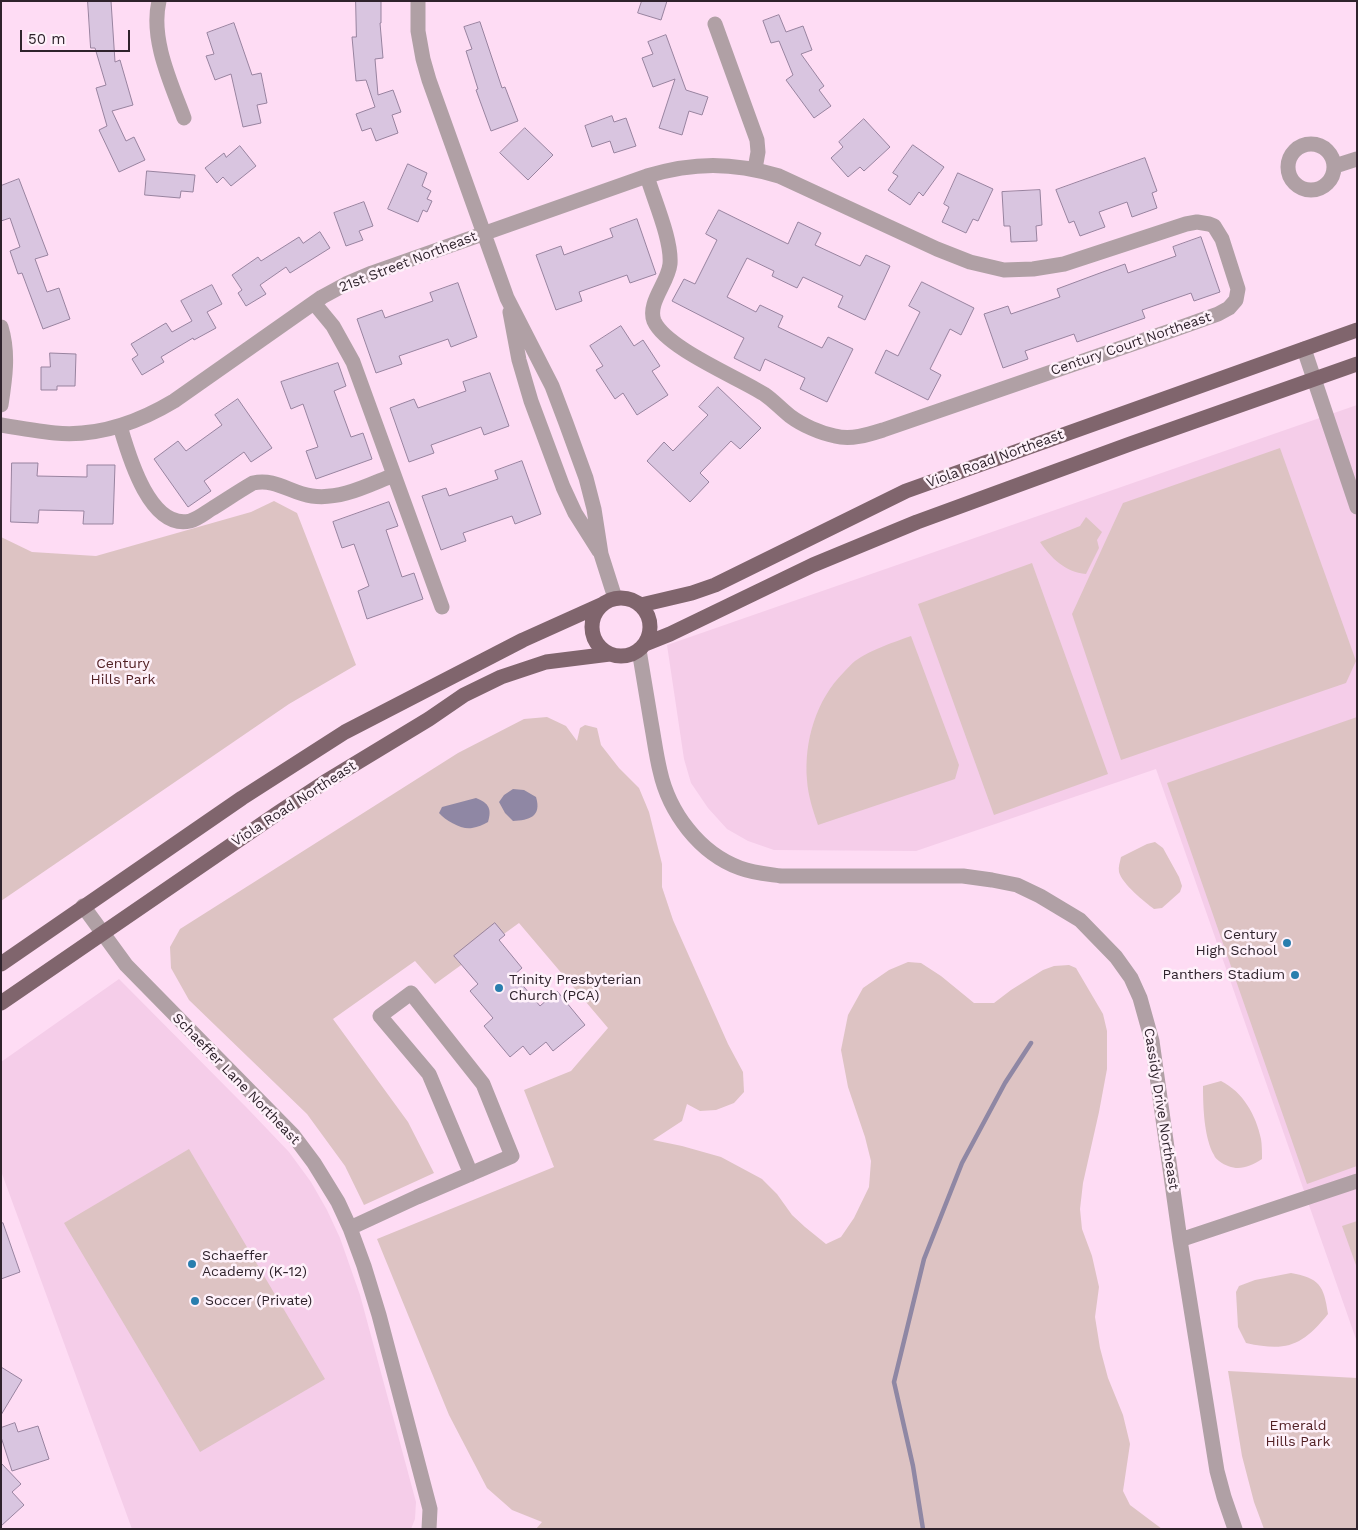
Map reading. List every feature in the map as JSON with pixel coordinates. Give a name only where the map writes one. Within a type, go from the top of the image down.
[{"type":"main road","name":"Viola Road Northeast","points":[[641,605],[692,593],[715,585],[906,491],[1357,330]]},
{"type":"main road","points":[[609,601],[597,610],[593,617],[591,625],[595,641],[600,648],[610,654],[623,656],[632,654],[642,647],[814,565],[917,522],[1357,364]]},
{"type":"main road","points":[[1,964],[247,795],[345,732],[523,640],[609,601],[626,598],[641,605],[650,620],[649,636],[642,647]]},
{"type":"main road","name":"Viola Road Northeast","points":[[1,1003],[309,792],[429,719],[464,695],[501,677],[546,662],[610,654]]},
{"type":"street","points":[[159,1],[158,27],[160,47],[165,68],[184,118]]},
{"type":"street","points":[[418,1],[418,31],[423,59],[483,234],[507,298],[552,386],[586,478],[594,509],[609,601]]},
{"type":"street","points":[[715,24],[757,140],[758,152],[755,169]]},
{"type":"street","points":[[1335,166],[1357,159]]},
{"type":"street","name":"21st Street Northeast","points":[[1,425],[73,434],[120,426],[149,415],[174,401],[334,290],[372,273],[667,170],[721,165],[755,169]]},
{"type":"street","name":"Century Court Northeast","points":[[647,176],[666,235],[670,255],[669,270],[653,305],[653,318],[659,328],[682,348],[763,394],[791,417],[811,428],[834,436],[852,438],[873,433],[1176,329],[1225,310],[1234,304],[1238,295],[1236,280],[1222,239],[1214,226],[1209,224],[1197,222],[1186,224],[1076,260],[1048,267],[1004,270],[970,262],[937,249],[779,176],[755,169]]},
{"type":"street","points":[[507,298],[531,401],[563,487],[575,513],[601,554]]},
{"type":"street","points":[[314,303],[333,326],[350,354],[442,607]]},
{"type":"street","points":[[1,328],[6,357],[5,383],[1,405]]},
{"type":"street","points":[[1304,349],[1357,507]]},
{"type":"street","points":[[120,426],[135,472],[146,492],[164,514],[182,522],[200,516],[253,483],[269,482],[310,496],[322,497],[349,492],[394,475]]},
{"type":"street","name":"Cassidy Drive Northeast","points":[[642,647],[660,772],[668,796],[678,816],[693,836],[722,859],[740,868],[781,876],[963,876],[1017,885],[1040,896],[1080,920],[1116,957],[1131,978],[1140,998],[1152,1041],[1180,1240],[1217,1471],[1235,1529]]},
{"type":"street","name":"Schaeffer Lane Northeast","points":[[83,906],[126,965],[293,1135],[314,1163],[338,1202],[364,1266],[379,1315],[430,1509],[429,1529]]},
{"type":"street","points":[[350,1228],[512,1156],[483,1084],[411,993],[380,1016],[430,1074],[471,1174]]},
{"type":"street","points":[[1180,1240],[1357,1181]]},
{"type":"shaded area","name":"Century High School","points":[[1357,405],[1357,1342],[1156,769],[916,851],[774,850],[748,841],[727,829],[708,808],[691,783],[684,759],[667,645]]},
{"type":"shaded area","points":[[513,789],[524,790],[536,797],[537,809],[533,816],[524,820],[513,821],[505,813],[499,802],[504,795]]},
{"type":"shaded area","points":[[476,798],[487,804],[490,813],[488,822],[480,826],[468,828],[459,826],[450,822],[439,813],[442,807]]},
{"type":"shaded area","name":"Schaeffer Academy (K-12)","points":[[119,979],[289,1152],[311,1182],[327,1210],[340,1238],[360,1295],[416,1502],[415,1519],[411,1529],[132,1529],[1,1171],[1,1062]]},
{"type":"green space","points":[[1280,448],[1356,661],[1346,683],[1121,760],[1072,614],[1123,503]]},
{"type":"green space","name":"Century Hills Park","points":[[274,501],[297,513],[356,665],[289,704],[1,901],[1,537],[32,552],[96,556],[251,512]]},
{"type":"green space","points":[[1086,517],[1102,532],[1097,540],[1099,548],[1086,574],[1078,573],[1059,563],[1040,542],[1080,526]]},
{"type":"green space","points":[[1032,563],[1108,774],[994,815],[918,604]]},
{"type":"green space","points":[[911,636],[959,765],[955,779],[818,825],[808,792],[807,765],[810,736],[819,708],[834,683],[855,661],[875,650]]},
{"type":"green space","points":[[547,717],[566,726],[577,741],[580,728],[585,725],[597,728],[601,745],[619,768],[639,788],[649,812],[662,864],[662,887],[673,920],[728,1044],[743,1072],[744,1092],[734,1103],[716,1110],[700,1111],[687,1104],[682,1121],[653,1140],[721,1157],[762,1179],[777,1194],[792,1215],[826,1244],[841,1237],[854,1218],[869,1187],[871,1161],[848,1087],[841,1050],[848,1015],[863,988],[889,970],[908,962],[921,963],[941,976],[974,1003],[994,1003],[1043,970],[1054,966],[1069,965],[1076,968],[1103,1014],[1107,1031],[1107,1069],[1083,1183],[1080,1209],[1082,1229],[1092,1256],[1099,1287],[1095,1317],[1100,1348],[1108,1378],[1123,1415],[1130,1444],[1123,1491],[1130,1505],[1162,1529],[536,1529],[542,1522],[512,1510],[487,1488],[449,1415],[377,1239],[554,1167],[524,1090],[571,1071],[608,1028],[519,923],[435,984],[415,961],[333,1019],[408,1122],[434,1173],[364,1205],[345,1166],[307,1114],[189,1000],[171,968],[170,947],[180,929],[458,753],[524,719]]},
{"type":"green space","name":"Panthers Stadium","points":[[1357,717],[1357,1166],[1307,1184],[1167,783]]},
{"type":"green space","points":[[1155,842],[1163,848],[1182,886],[1180,892],[1162,908],[1154,909],[1124,882],[1119,868],[1121,857]]},
{"type":"green space","points":[[1221,1081],[1236,1091],[1242,1098],[1252,1113],[1259,1130],[1262,1159],[1246,1167],[1230,1167],[1219,1161],[1214,1156],[1208,1140],[1203,1086]]},
{"type":"green space","name":"Soccer (Private)","points":[[189,1149],[325,1379],[200,1452],[64,1223]]},
{"type":"green space","points":[[1357,1221],[1357,1268],[1342,1226]]},
{"type":"green space","points":[[1291,1273],[1308,1277],[1319,1285],[1324,1296],[1328,1314],[1310,1333],[1293,1344],[1272,1347],[1246,1343],[1238,1327],[1236,1292],[1239,1286],[1255,1280]]},
{"type":"green space","name":"Emerald Hills Park","points":[[1228,1371],[1357,1378],[1357,1529],[1264,1529],[1254,1502],[1242,1456]]},
{"type":"building","points":[[88,1],[111,1],[115,62],[120,60],[133,105],[112,111],[126,141],[134,137],[145,160],[119,172],[99,130],[107,126],[96,88],[106,85],[95,48],[91,48]]},
{"type":"building","points":[[356,1],[381,1],[380,23],[383,58],[375,59],[378,95],[393,90],[401,112],[392,115],[398,133],[376,141],[371,128],[362,131],[356,114],[375,107],[366,80],[356,81],[352,37],[356,37]]},
{"type":"building","points":[[642,1],[667,1],[661,20],[638,13]]},
{"type":"building","points":[[779,15],[786,32],[803,26],[812,50],[801,54],[824,86],[819,90],[831,106],[814,118],[786,80],[793,75],[779,41],[771,43],[763,21]]},
{"type":"building","points":[[480,22],[502,88],[505,87],[518,121],[491,131],[476,90],[478,89],[466,51],[472,49],[464,27]]},
{"type":"building","points":[[234,23],[252,75],[261,73],[267,103],[257,105],[261,123],[243,127],[231,74],[215,80],[206,56],[214,54],[207,33]]},
{"type":"building","points":[[666,35],[686,90],[708,97],[702,115],[689,111],[682,135],[659,128],[675,79],[653,87],[642,58],[653,54],[648,42]]},
{"type":"building","points":[[612,116],[614,122],[626,118],[636,146],[614,153],[610,141],[592,147],[585,126]]},
{"type":"building","points":[[864,119],[890,147],[864,171],[860,167],[848,177],[831,158],[843,147],[839,142]]},
{"type":"building","points":[[525,128],[553,155],[528,180],[500,153]]},
{"type":"building","points":[[913,145],[944,167],[923,196],[919,192],[910,205],[888,190],[898,176],[893,173]]},
{"type":"building","points":[[240,146],[256,166],[231,186],[223,177],[217,183],[205,168],[224,153],[226,157]]},
{"type":"building","points":[[1145,158],[1157,191],[1152,193],[1157,208],[1132,217],[1127,202],[1099,212],[1105,227],[1080,236],[1074,221],[1069,223],[1056,190]]},
{"type":"building","points":[[408,164],[427,173],[422,186],[431,191],[427,199],[432,201],[427,212],[423,210],[418,222],[388,209]]},
{"type":"building","points":[[147,171],[195,175],[193,192],[181,191],[180,198],[145,195]]},
{"type":"building","points":[[958,173],[993,189],[978,221],[973,219],[966,233],[942,222],[949,207],[944,204]]},
{"type":"building","points":[[19,179],[48,255],[35,259],[47,292],[59,288],[70,319],[43,329],[22,273],[18,274],[10,251],[20,247],[10,218],[1,221],[1,186]]},
{"type":"building","points":[[1040,190],[1042,225],[1036,226],[1037,241],[1011,242],[1010,226],[1004,226],[1002,192]]},
{"type":"building","points":[[364,202],[373,226],[359,231],[363,240],[346,246],[334,213]]},
{"type":"building","points":[[719,210],[788,244],[798,222],[821,233],[815,245],[860,266],[866,255],[890,266],[865,320],[838,307],[843,296],[803,277],[797,288],[772,276],[774,271],[747,258],[727,297],[756,312],[760,305],[783,316],[778,327],[822,348],[828,337],[853,349],[827,402],[800,389],[805,378],[765,359],[760,371],[734,358],[744,338],[672,301],[684,279],[695,284],[717,240],[706,234]]},
{"type":"building","points":[[637,219],[656,274],[630,283],[627,275],[579,292],[582,301],[556,310],[536,255],[561,246],[564,255],[613,237],[610,229]]},
{"type":"building","points":[[320,232],[330,248],[290,273],[286,267],[260,285],[266,294],[246,306],[238,293],[242,290],[232,275],[258,257],[261,261],[299,237],[303,243]]},
{"type":"building","points":[[1201,237],[1220,292],[1194,301],[1191,293],[1142,310],[1145,318],[1077,342],[1074,334],[1025,351],[1028,359],[1003,368],[984,314],[1008,306],[1011,314],[1060,297],[1057,289],[1125,264],[1128,273],[1176,256],[1173,247]]},
{"type":"building","points":[[922,282],[974,308],[961,335],[950,329],[930,369],[941,375],[928,400],[875,373],[886,350],[898,356],[920,312],[909,306]]},
{"type":"building","points":[[458,283],[477,337],[451,347],[448,339],[399,356],[402,364],[376,373],[357,319],[382,310],[385,318],[433,301],[430,293]]},
{"type":"building","points":[[212,285],[222,304],[207,312],[216,328],[194,340],[193,338],[161,357],[164,362],[142,375],[132,359],[138,355],[131,344],[166,323],[172,332],[192,321],[181,301]]},
{"type":"building","points":[[621,326],[634,346],[643,340],[660,366],[652,371],[668,395],[637,415],[623,393],[615,399],[596,370],[603,366],[590,346]]},
{"type":"building","points":[[50,353],[76,354],[75,386],[57,386],[57,390],[41,390],[41,367],[50,367]]},
{"type":"building","points":[[338,363],[346,386],[334,391],[351,437],[363,433],[372,459],[316,479],[306,451],[318,447],[303,404],[291,409],[281,382]]},
{"type":"building","points":[[490,373],[509,426],[484,435],[481,427],[431,445],[434,453],[409,462],[390,408],[414,399],[418,408],[466,391],[463,382]]},
{"type":"building","points":[[718,387],[761,428],[740,449],[731,441],[700,473],[709,482],[690,502],[647,461],[664,442],[673,451],[708,415],[699,407]]},
{"type":"building","points":[[238,399],[272,448],[251,462],[244,452],[204,481],[211,491],[188,507],[154,459],[178,441],[186,451],[222,425],[215,415]]},
{"type":"building","points":[[522,461],[541,514],[515,524],[512,516],[463,533],[466,541],[441,550],[422,496],[446,488],[449,496],[498,479],[495,471]]},
{"type":"building","points":[[12,463],[38,463],[37,476],[87,477],[87,465],[115,465],[113,524],[83,524],[84,511],[39,510],[38,523],[11,522]]},
{"type":"building","points":[[389,502],[398,526],[386,530],[402,577],[414,573],[423,599],[367,619],[358,591],[369,586],[354,544],[342,548],[333,522]]},
{"type":"building","name":"Trinity Presbyterian Church (PCA)","points":[[495,923],[505,935],[499,940],[522,968],[514,975],[540,1006],[557,991],[585,1025],[553,1051],[546,1042],[530,1055],[523,1046],[510,1057],[484,1026],[493,1018],[470,991],[478,984],[454,956]]},
{"type":"building","points":[[3,1223],[20,1272],[1,1279],[1,1224]]},
{"type":"building","points":[[1,1367],[22,1380],[1,1415]]},
{"type":"building","points":[[15,1423],[18,1432],[38,1426],[49,1459],[12,1471],[1,1437],[1,1428]]},
{"type":"building","points":[[1,1463],[21,1484],[12,1492],[24,1505],[1,1526]]},
{"type":"waterway","points":[[923,1529],[913,1466],[894,1382],[924,1259],[962,1163],[1005,1083],[1031,1043]]},
{"type":"place","name":"Century High School","points":[[1287,943]]},
{"type":"place","name":"Panthers Stadium","points":[[1295,975]]},
{"type":"place","name":"Trinity Presbyterian Church (PCA)","points":[[499,988]]},
{"type":"place","name":"Schaeffer Academy (K-12)","points":[[192,1264]]},
{"type":"place","name":"Soccer (Private)","points":[[195,1301]]}]
